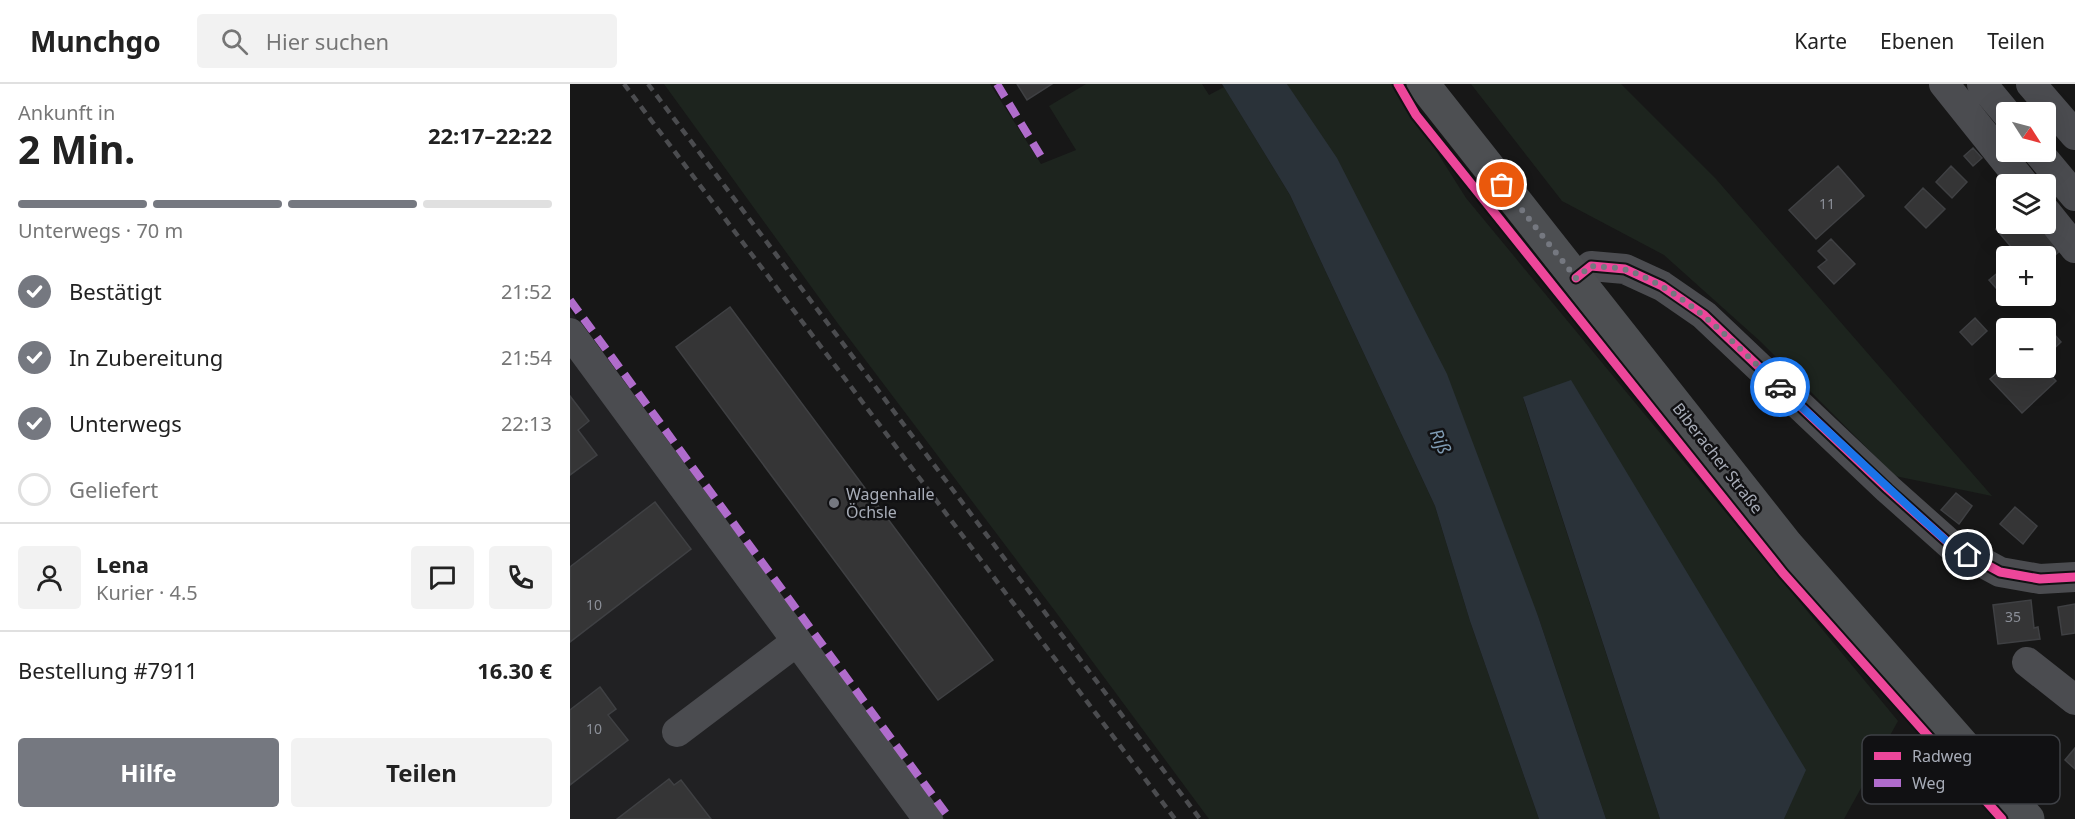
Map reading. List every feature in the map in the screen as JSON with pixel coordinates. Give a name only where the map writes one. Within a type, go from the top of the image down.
[{"type":"main road","name":"Biberacher Straße","points":[[1423,84],[1787,545],[1954,735]]},
{"type":"main road","name":"Biberacher Straße","points":[[2015,804],[2028,819]]},
{"type":"street","points":[[1944,84],[2016,174]]},
{"type":"street","points":[[1982,84],[1997,102]]},
{"type":"street","points":[[2031,84],[2075,135]]},
{"type":"street","points":[[2047,162],[2074,194]]},
{"type":"street","points":[[2056,224],[2075,248]]},
{"type":"street","points":[[1576,278],[1591,266],[1625,269],[1662,286],[1704,315],[1888,489],[1952,546],[2000,572],[2040,579],[2075,577]]},
{"type":"street","points":[[570,333],[928,819]]},
{"type":"street","points":[[677,732],[796,642]]},
{"type":"street","points":[[2027,662],[2075,700]]},
{"type":"shaded area","points":[[664,84],[990,84],[1041,164],[1076,150],[1049,106],[1086,84],[1202,84],[1209,95],[1224,87],[1290,195],[1435,506],[1470,621],[1539,819],[1209,819],[839,325]]},
{"type":"shaded area","points":[[1287,84],[1394,84],[1466,198],[1898,721],[1890,735],[1862,735],[1862,786],[1844,819],[1784,819],[1805,770],[1523,398],[1660,819],[1606,819],[1538,616]]},
{"type":"shaded area","points":[[1471,84],[1621,84],[1716,179],[1992,496],[1895,476],[1761,342],[1664,255],[1562,201]]},
{"type":"shaded area","points":[[570,310],[652,425],[945,819],[570,819]]},
{"type":"water","name":"Riß","points":[[1222,84],[1287,84],[1337,158],[1447,374],[1538,616],[1606,819],[1539,819],[1470,621],[1435,506],[1290,195]]},
{"type":"water","points":[[1571,380],[1806,770],[1784,819],[1660,819],[1523,397]]},
{"type":"building","points":[[1017,84],[1052,84],[1027,100]]},
{"type":"building","points":[[1973,148],[1982,158],[1973,166],[1964,156]]},
{"type":"building","points":[[1838,166],[1864,196],[1816,239],[1789,210]]},
{"type":"building","points":[[1951,166],[1967,182],[1952,198],[1936,182]]},
{"type":"building","points":[[1923,188],[1945,209],[1926,228],[1905,207]]},
{"type":"building","points":[[2000,234],[2047,234],[2061,250],[2056,254],[2056,246],[2010,246]]},
{"type":"building","points":[[1831,239],[1855,264],[1834,284],[1818,267],[1827,260],[1818,251]]},
{"type":"building","points":[[1996,274],[1996,288],[1989,280]]},
{"type":"building","name":"Wagenhalle Öchsle","points":[[730,307],[993,660],[938,700],[676,347]]},
{"type":"building","points":[[1975,318],[1987,331],[1972,345],[1960,332]]},
{"type":"building","points":[[2056,336],[2061,342],[2056,347]]},
{"type":"building","points":[[1996,374],[1996,378],[2053,378],[2056,381],[2022,413],[1990,379]]},
{"type":"building","points":[[570,396],[589,421],[578,430],[597,455],[570,475]]},
{"type":"building","points":[[1956,493],[1972,506],[1959,524],[1941,510]]},
{"type":"building","points":[[655,502],[691,549],[570,642],[570,567]]},
{"type":"building","points":[[2015,507],[2037,526],[2023,544],[2000,524]]},
{"type":"building","points":[[2031,600],[2034,628],[2038,627],[2040,639],[1998,644],[1993,605]]},
{"type":"building","points":[[2075,604],[2075,633],[2062,635],[2058,607]]},
{"type":"building","points":[[600,687],[616,709],[608,715],[628,740],[570,785],[570,710]]},
{"type":"building","points":[[2075,748],[2075,769],[2065,760]]},
{"type":"building","points":[[669,779],[674,785],[681,780],[711,819],[617,819]]},
{"type":"railway","points":[[624,84],[1175,819]]},
{"type":"railway","points":[[648,84],[1200,819]]},
{"type":"marked path","points":[[997,84],[1042,158]]},
{"type":"marked path","points":[[570,300],[950,819]]},
{"type":"cycle path","points":[[1398,84],[1416,115],[1783,573],[1927,735]]},
{"type":"cycle path","points":[[1576,278],[1591,266],[1625,269],[1662,286],[1704,315],[1888,489],[1952,546],[2000,572],[2040,579],[2075,577]]},
{"type":"cycle path","points":[[1989,804],[2002,819]]},
{"type":"way so far","points":[[1502,185],[1576,278],[1591,266],[1625,269],[1662,286],[1704,315],[1780,387]]},
{"type":"place","name":"Wagenhalle Öchsle","points":[[834,503]]},
{"type":"route","points":[[1780,387],[1888,489],[1952,546],[1968,555]]}]
